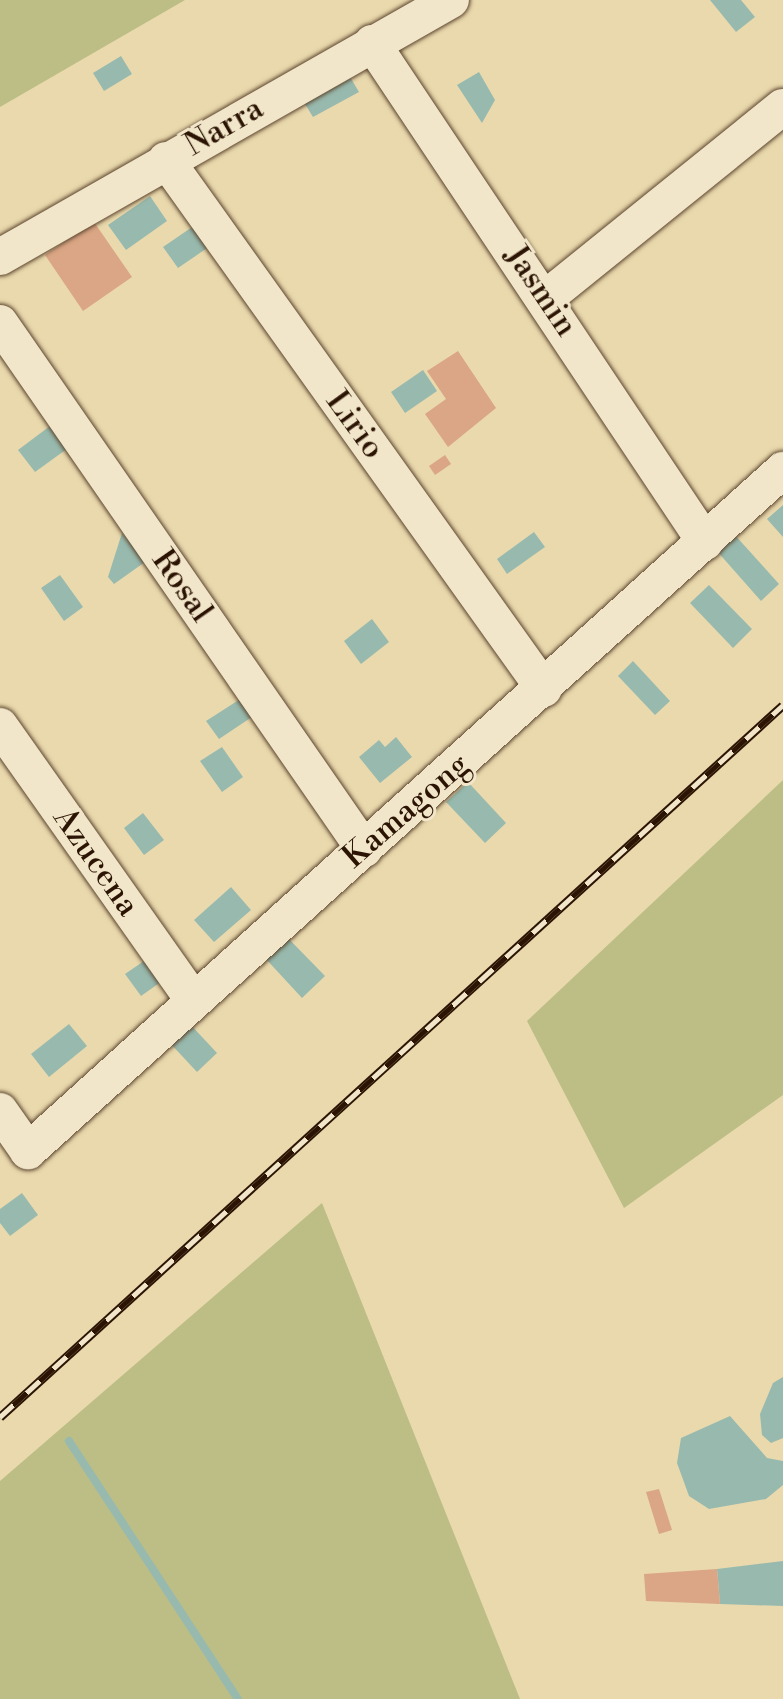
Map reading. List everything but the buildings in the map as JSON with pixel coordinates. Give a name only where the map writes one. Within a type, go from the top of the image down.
[{"type":"street","name":"Narra","points":[[0,257],[451,0]]},
{"type":"street","name":"Jasmin","points":[[372,43],[546,298],[705,542]]},
{"type":"street","points":[[546,298],[783,107]]},
{"type":"street","name":"Lirio","points":[[166,160],[544,689]]},
{"type":"street","name":"Rosal","points":[[0,323],[364,849]]},
{"type":"street","name":"Kamagong","points":[[0,1111],[28,1151],[192,998],[544,689],[783,470]]},
{"type":"street","name":"Azucena","points":[[0,726],[192,998]]},
{"type":"green space","points":[[0,0],[185,0],[0,107]]},
{"type":"green space","points":[[783,780],[783,1095],[624,1208],[527,1021]]},
{"type":"green space","points":[[322,1203],[520,1699],[0,1699],[0,1481]]},
{"type":"water","points":[[710,0],[741,0],[755,17],[736,32]]},
{"type":"water","points":[[121,56],[132,74],[104,91],[93,73]]},
{"type":"water","points":[[346,70],[359,92],[313,117],[300,96]]},
{"type":"water","points":[[479,72],[495,100],[482,123],[457,85]]},
{"type":"water","points":[[150,196],[167,221],[126,250],[108,225]]},
{"type":"water","points":[[198,223],[213,244],[178,268],[163,247]]},
{"type":"water","points":[[423,370],[437,391],[405,413],[391,392]]},
{"type":"water","points":[[54,423],[71,446],[35,472],[18,450]]},
{"type":"water","points":[[783,505],[783,537],[767,519]]},
{"type":"water","points":[[534,532],[545,547],[507,574],[497,559]]},
{"type":"water","points":[[122,533],[145,562],[114,584],[108,577]]},
{"type":"water","points":[[734,534],[779,584],[761,601],[716,550]]},
{"type":"water","points":[[60,575],[83,607],[64,621],[41,588]]},
{"type":"water","points":[[709,585],[752,629],[733,648],[690,603]]},
{"type":"water","points":[[372,619],[389,642],[361,664],[344,641]]},
{"type":"water","points":[[633,661],[670,701],[655,715],[618,676]]},
{"type":"water","points":[[245,696],[258,713],[219,739],[206,721]]},
{"type":"water","points":[[396,737],[412,757],[380,783],[359,757],[379,740],[385,747]]},
{"type":"water","points":[[222,747],[243,777],[222,792],[200,761]]},
{"type":"water","points":[[468,782],[506,823],[485,843],[446,802]]},
{"type":"water","points":[[143,813],[164,840],[144,855],[124,828]]},
{"type":"water","points":[[231,887],[251,910],[214,942],[194,920]]},
{"type":"water","points":[[287,937],[325,976],[302,998],[265,958]]},
{"type":"water","points":[[160,950],[175,972],[141,996],[125,974]]},
{"type":"water","points":[[189,1023],[217,1053],[197,1072],[169,1042]]},
{"type":"water","points":[[69,1024],[87,1046],[49,1077],[31,1054]]},
{"type":"water","points":[[22,1193],[38,1215],[10,1236],[0,1223],[0,1209]]},
{"type":"water","points":[[783,1377],[783,1438],[771,1443],[762,1435],[760,1414],[773,1383]]},
{"type":"water","points":[[730,1416],[767,1458],[783,1461],[783,1485],[766,1499],[709,1509],[689,1496],[677,1463],[681,1438]]},
{"type":"water","points":[[783,1561],[783,1606],[720,1604],[717,1569]]},
{"type":"waterway","points":[[69,1441],[238,1699]]},
{"type":"railway","points":[[0,1417],[783,705]]}]
